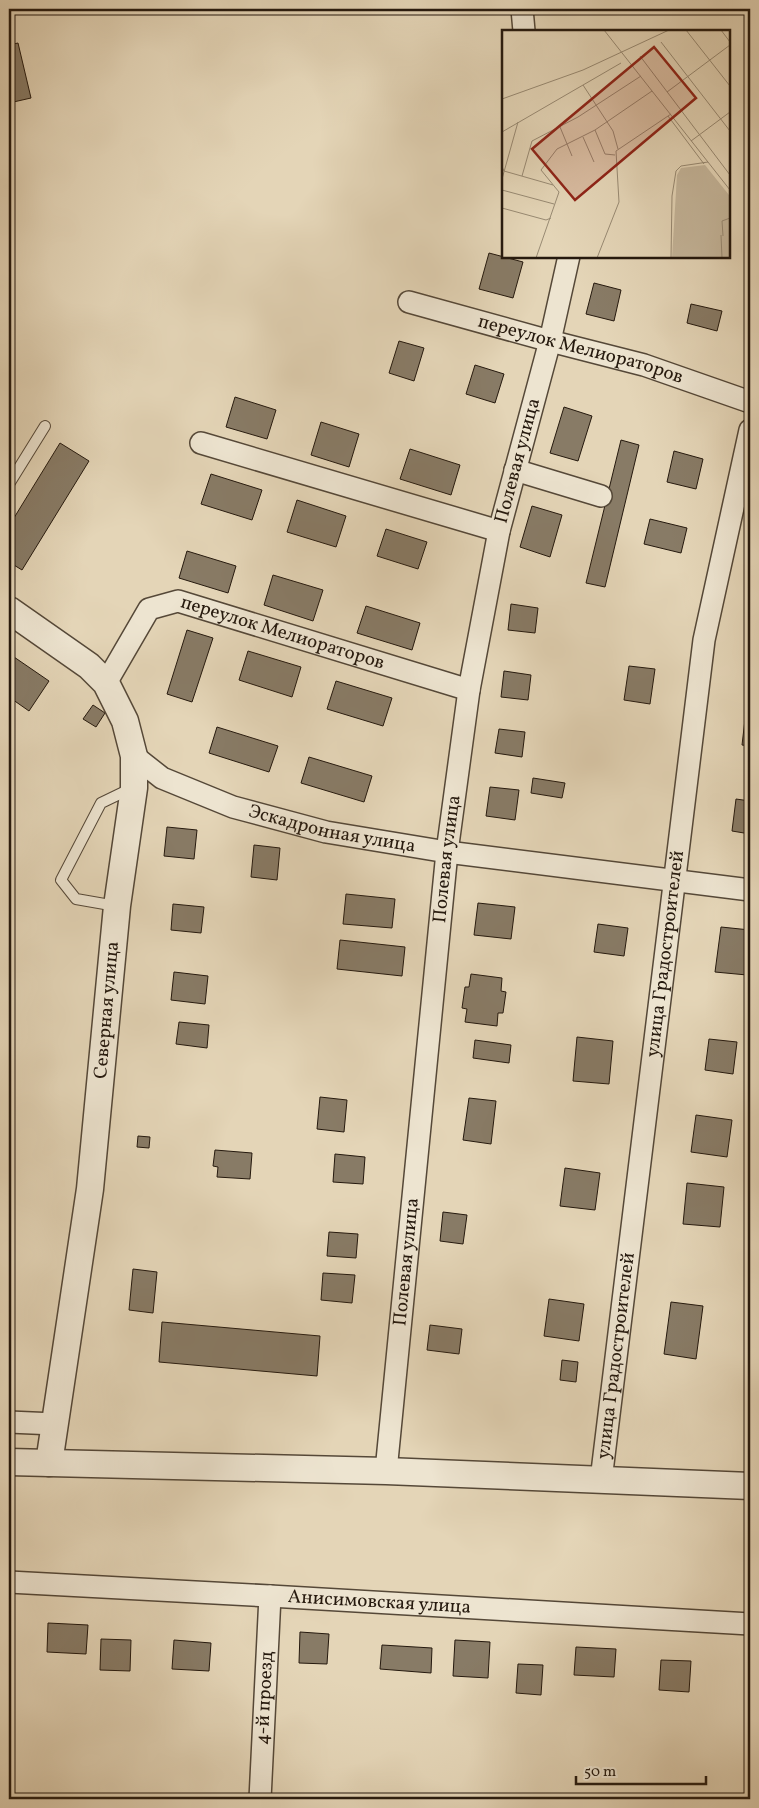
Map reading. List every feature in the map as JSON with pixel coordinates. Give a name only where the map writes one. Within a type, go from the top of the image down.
[{"type":"street","points":[[522,9],[524,30]]},
{"type":"street","name":"Полевая улица","points":[[386,1472],[447,852],[469,690],[499,531],[550,341],[569,258]]},
{"type":"street","name":"переулок Мелиораторов","points":[[409,302],[644,365],[750,402]]},
{"type":"street","name":"улица Градостроителей","points":[[601,1480],[704,640],[750,430]]},
{"type":"street","points":[[201,443],[499,531]]},
{"type":"street","points":[[515,470],[601,496]]},
{"type":"street","name":"переулок Мелиораторов","points":[[106,683],[149,610],[178,601],[469,690]]},
{"type":"street","name":"Северная улица","points":[[9,610],[90,666],[106,683],[125,721],[134,756],[134,788],[117,906],[90,1189],[49,1464]]},
{"type":"street","name":"Эскадронная улица","points":[[134,756],[162,778],[233,806],[326,832],[447,852],[750,890]]},
{"type":"street","points":[[9,1422],[55,1424]]},
{"type":"street","points":[[9,1462],[386,1472],[750,1486]]},
{"type":"street","name":"Анисимовская улица","points":[[9,1582],[750,1624]]},
{"type":"street","name":"4-й проезд","points":[[260,1799],[270,1596]]},
{"type":"lane","points":[[9,484],[45,426]]},
{"type":"lane","points":[[117,906],[76,899],[62,880],[101,803],[134,788]]},
{"type":"building","points":[[18,43],[31,98],[9,103],[9,45]]},
{"type":"building","points":[[489,253],[502,258],[523,262],[513,298],[479,289]]},
{"type":"building","points":[[594,283],[621,290],[614,321],[586,314]]},
{"type":"building","points":[[691,304],[722,311],[717,331],[687,323]]},
{"type":"building","points":[[399,341],[424,348],[414,381],[389,373]]},
{"type":"building","points":[[475,365],[504,374],[495,403],[466,394]]},
{"type":"building","points":[[235,397],[276,410],[267,439],[226,427]]},
{"type":"building","points":[[564,407],[592,416],[578,461],[550,453]]},
{"type":"building","points":[[321,422],[359,434],[349,467],[311,455]]},
{"type":"building","points":[[621,440],[639,445],[605,587],[586,583]]},
{"type":"building","points":[[60,443],[89,461],[22,570],[9,562],[9,526]]},
{"type":"building","points":[[410,449],[460,465],[451,495],[400,479]]},
{"type":"building","points":[[674,451],[703,459],[696,489],[667,482]]},
{"type":"building","points":[[211,474],[262,490],[252,520],[201,504]]},
{"type":"building","points":[[297,500],[346,516],[336,547],[287,532]]},
{"type":"building","points":[[532,506],[562,515],[550,557],[520,547]]},
{"type":"building","points":[[650,519],[687,528],[681,553],[644,544]]},
{"type":"building","points":[[386,529],[427,542],[418,569],[377,556]]},
{"type":"building","points":[[187,551],[236,566],[228,593],[179,578]]},
{"type":"building","points":[[273,575],[323,590],[313,621],[264,605]]},
{"type":"building","points":[[511,604],[538,608],[535,633],[508,630]]},
{"type":"building","points":[[366,606],[420,623],[412,650],[357,633]]},
{"type":"building","points":[[187,630],[213,638],[192,702],[167,694]]},
{"type":"building","points":[[248,651],[301,667],[292,697],[239,680]]},
{"type":"building","points":[[14,657],[49,681],[29,711],[9,697],[9,664]]},
{"type":"building","points":[[629,666],[655,669],[650,704],[624,700]]},
{"type":"building","points":[[504,671],[531,675],[528,700],[501,697]]},
{"type":"building","points":[[336,681],[392,698],[383,726],[327,709]]},
{"type":"building","points":[[93,705],[105,713],[96,727],[83,719]]},
{"type":"building","points":[[746,711],[750,712],[750,746],[742,745]]},
{"type":"building","points":[[217,727],[278,746],[269,772],[209,753]]},
{"type":"building","points":[[499,729],[525,732],[522,757],[495,753]]},
{"type":"building","points":[[309,757],[372,776],[364,802],[301,783]]},
{"type":"building","points":[[533,778],[565,783],[562,798],[531,793]]},
{"type":"building","points":[[490,787],[519,790],[515,820],[486,816]]},
{"type":"building","points":[[736,799],[750,801],[750,834],[732,831]]},
{"type":"building","points":[[167,827],[197,830],[194,859],[164,856]]},
{"type":"building","points":[[254,845],[280,848],[277,880],[251,877]]},
{"type":"building","points":[[346,894],[395,899],[392,928],[343,924]]},
{"type":"building","points":[[478,903],[515,907],[511,939],[474,935]]},
{"type":"building","points":[[173,904],[204,907],[201,933],[171,930]]},
{"type":"building","points":[[598,924],[628,928],[624,956],[594,952]]},
{"type":"building","points":[[721,927],[750,930],[747,975],[715,972]]},
{"type":"building","points":[[340,940],[405,947],[402,976],[337,969]]},
{"type":"building","points":[[174,972],[208,976],[205,1004],[171,1000]]},
{"type":"building","points":[[471,974],[502,978],[501,991],[506,992],[503,1013],[498,1013],[497,1026],[465,1022],[467,1009],[462,1008],[465,987],[469,987]]},
{"type":"building","points":[[179,1022],[209,1025],[207,1048],[176,1044]]},
{"type":"building","points":[[577,1037],[613,1041],[609,1084],[573,1081]]},
{"type":"building","points":[[709,1039],[737,1042],[733,1074],[705,1070]]},
{"type":"building","points":[[475,1040],[511,1045],[509,1063],[473,1058]]},
{"type":"building","points":[[320,1097],[347,1100],[344,1132],[317,1129]]},
{"type":"building","points":[[469,1098],[496,1101],[491,1144],[463,1140]]},
{"type":"building","points":[[696,1115],[732,1120],[727,1157],[691,1152]]},
{"type":"building","points":[[138,1136],[150,1137],[149,1148],[137,1147]]},
{"type":"building","points":[[215,1150],[252,1153],[250,1179],[217,1177],[218,1167],[213,1166]]},
{"type":"building","points":[[335,1154],[365,1157],[363,1184],[333,1182]]},
{"type":"building","points":[[565,1168],[600,1173],[595,1210],[560,1206]]},
{"type":"building","points":[[687,1183],[724,1187],[720,1227],[683,1224]]},
{"type":"building","points":[[443,1212],[467,1215],[463,1244],[440,1241]]},
{"type":"building","points":[[329,1232],[358,1234],[356,1258],[327,1256]]},
{"type":"building","points":[[133,1269],[157,1272],[153,1313],[129,1310]]},
{"type":"building","points":[[323,1273],[355,1275],[352,1303],[321,1300]]},
{"type":"building","points":[[549,1299],[584,1304],[579,1341],[544,1336]]},
{"type":"building","points":[[671,1302],[703,1306],[696,1359],[664,1354]]},
{"type":"building","points":[[162,1322],[320,1336],[317,1376],[159,1362]]},
{"type":"building","points":[[430,1325],[462,1329],[459,1354],[427,1350]]},
{"type":"building","points":[[562,1360],[578,1362],[576,1382],[560,1380]]},
{"type":"building","points":[[48,1623],[88,1625],[86,1654],[47,1652]]},
{"type":"building","points":[[300,1632],[329,1634],[327,1664],[299,1663]]},
{"type":"building","points":[[101,1639],[131,1640],[130,1671],[100,1670]]},
{"type":"building","points":[[174,1640],[211,1643],[209,1671],[172,1669]]},
{"type":"building","points":[[455,1640],[490,1642],[488,1678],[453,1676]]},
{"type":"building","points":[[382,1645],[432,1648],[431,1673],[380,1669]]},
{"type":"building","points":[[576,1647],[616,1649],[614,1677],[574,1675]]},
{"type":"building","points":[[661,1660],[691,1661],[689,1692],[659,1690]]},
{"type":"building","points":[[518,1664],[543,1665],[541,1695],[516,1693]]}]
